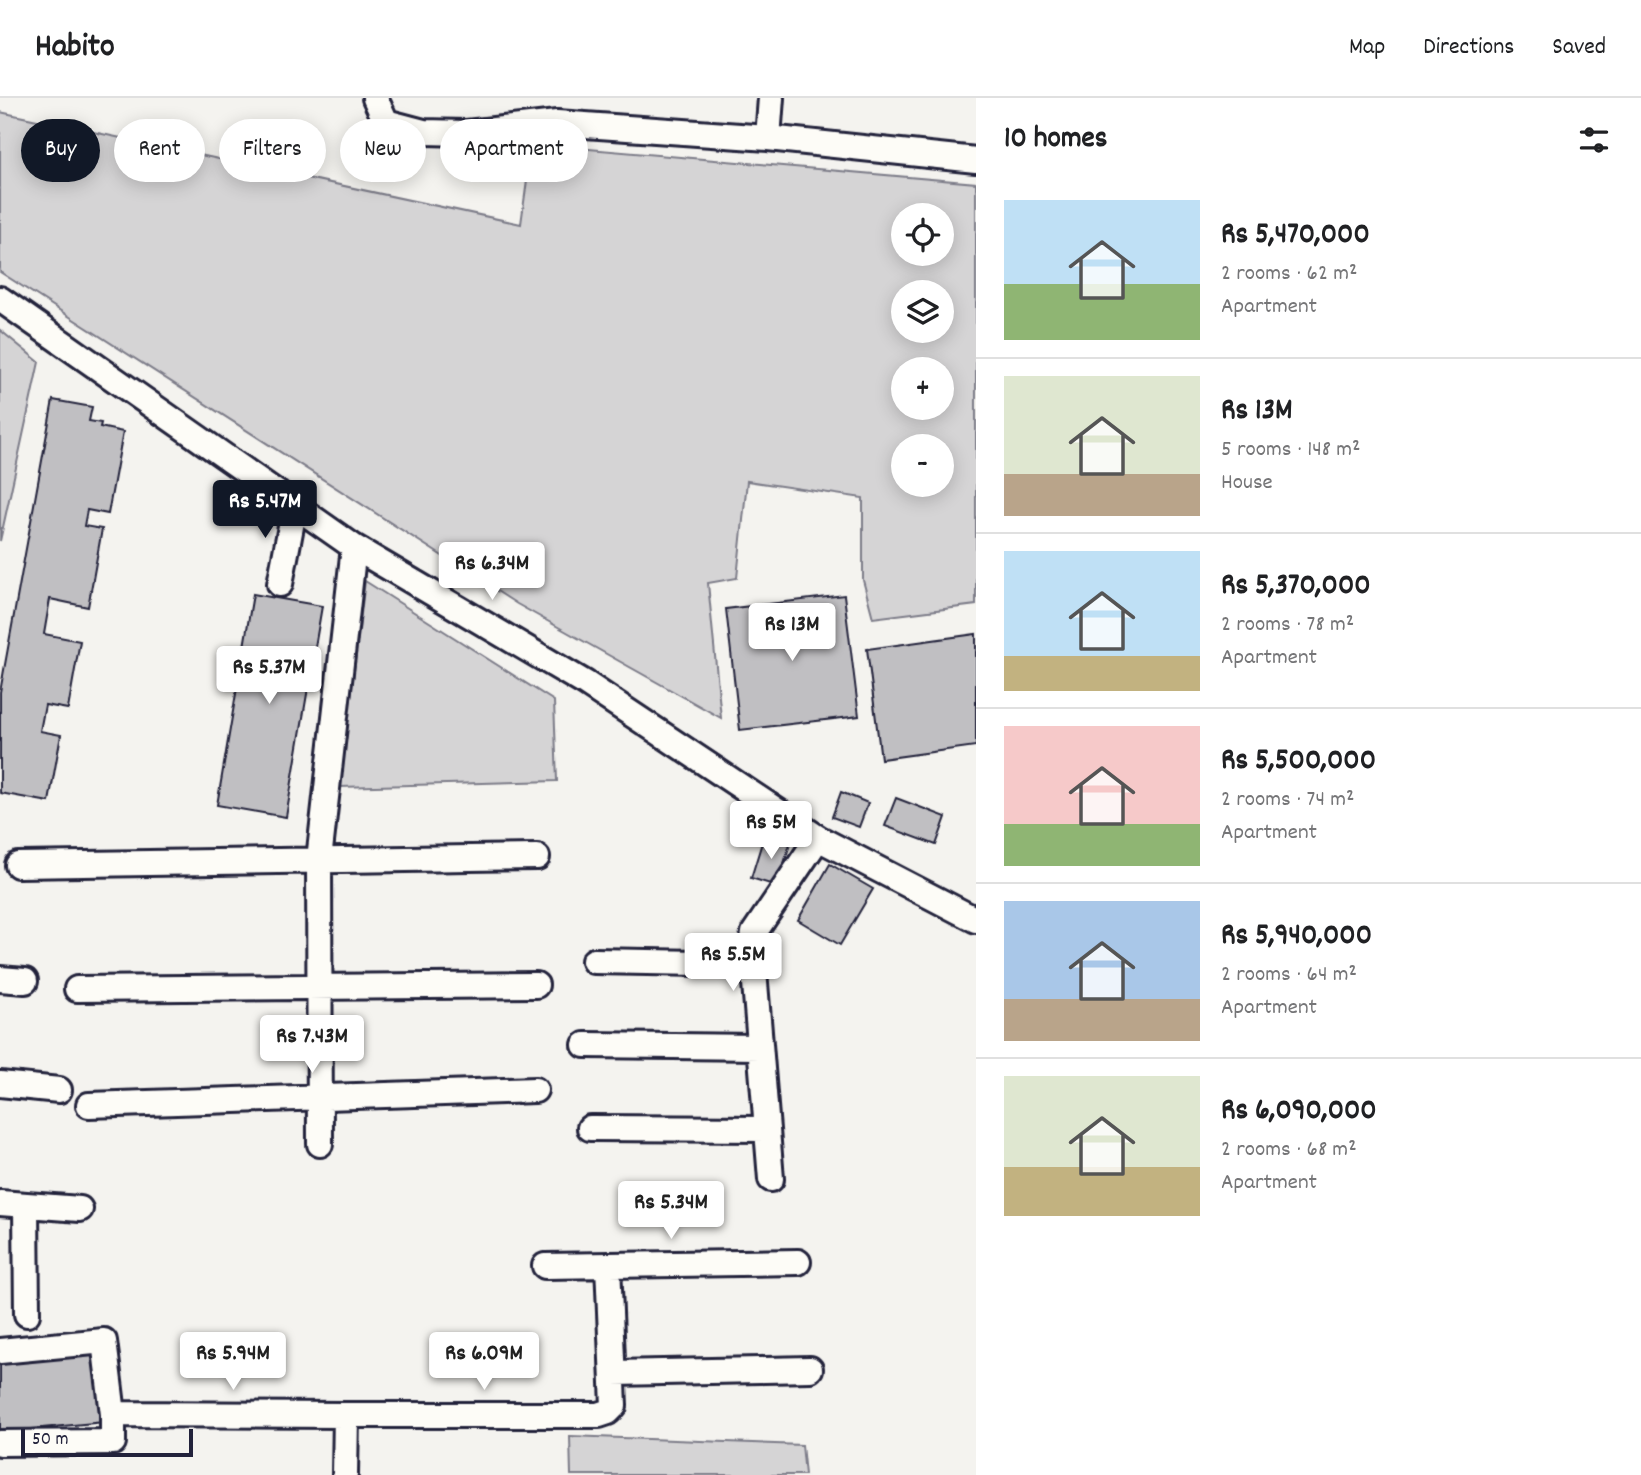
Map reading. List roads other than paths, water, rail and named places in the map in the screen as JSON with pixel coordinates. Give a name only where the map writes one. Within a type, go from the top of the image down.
[{"type":"street","points":[[375,98],[386,122],[424,132],[466,134],[556,123],[768,138],[976,160]]},
{"type":"street","points":[[768,138],[771,98]]},
{"type":"street","points":[[0,299],[354,547],[585,683],[818,838],[976,920]]},
{"type":"street","points":[[280,584],[295,505]]},
{"type":"street","points":[[320,1144],[319,860],[354,547]]},
{"type":"street","points":[[771,1179],[752,946],[754,933],[818,838]]},
{"type":"street","points":[[18,865],[537,857]]},
{"type":"street","points":[[594,961],[754,964]]},
{"type":"street","points":[[76,989],[536,985]]},
{"type":"street","points":[[585,1045],[760,1047]]},
{"type":"street","points":[[0,1084],[59,1090]]},
{"type":"street","points":[[89,1105],[535,1090]]},
{"type":"street","points":[[590,1128],[767,1129]]},
{"type":"street","points":[[0,1203],[80,1209]]},
{"type":"street","points":[[26,1205],[27,1314]]},
{"type":"street","points":[[545,1266],[798,1262]]},
{"type":"street","points":[[113,1414],[599,1416],[614,1406],[608,1265]]},
{"type":"street","points":[[0,1352],[104,1341],[113,1414],[113,1442],[0,1443]]},
{"type":"street","points":[[614,1373],[810,1369]]},
{"type":"street","points":[[345,1475],[346,1415]]}]
